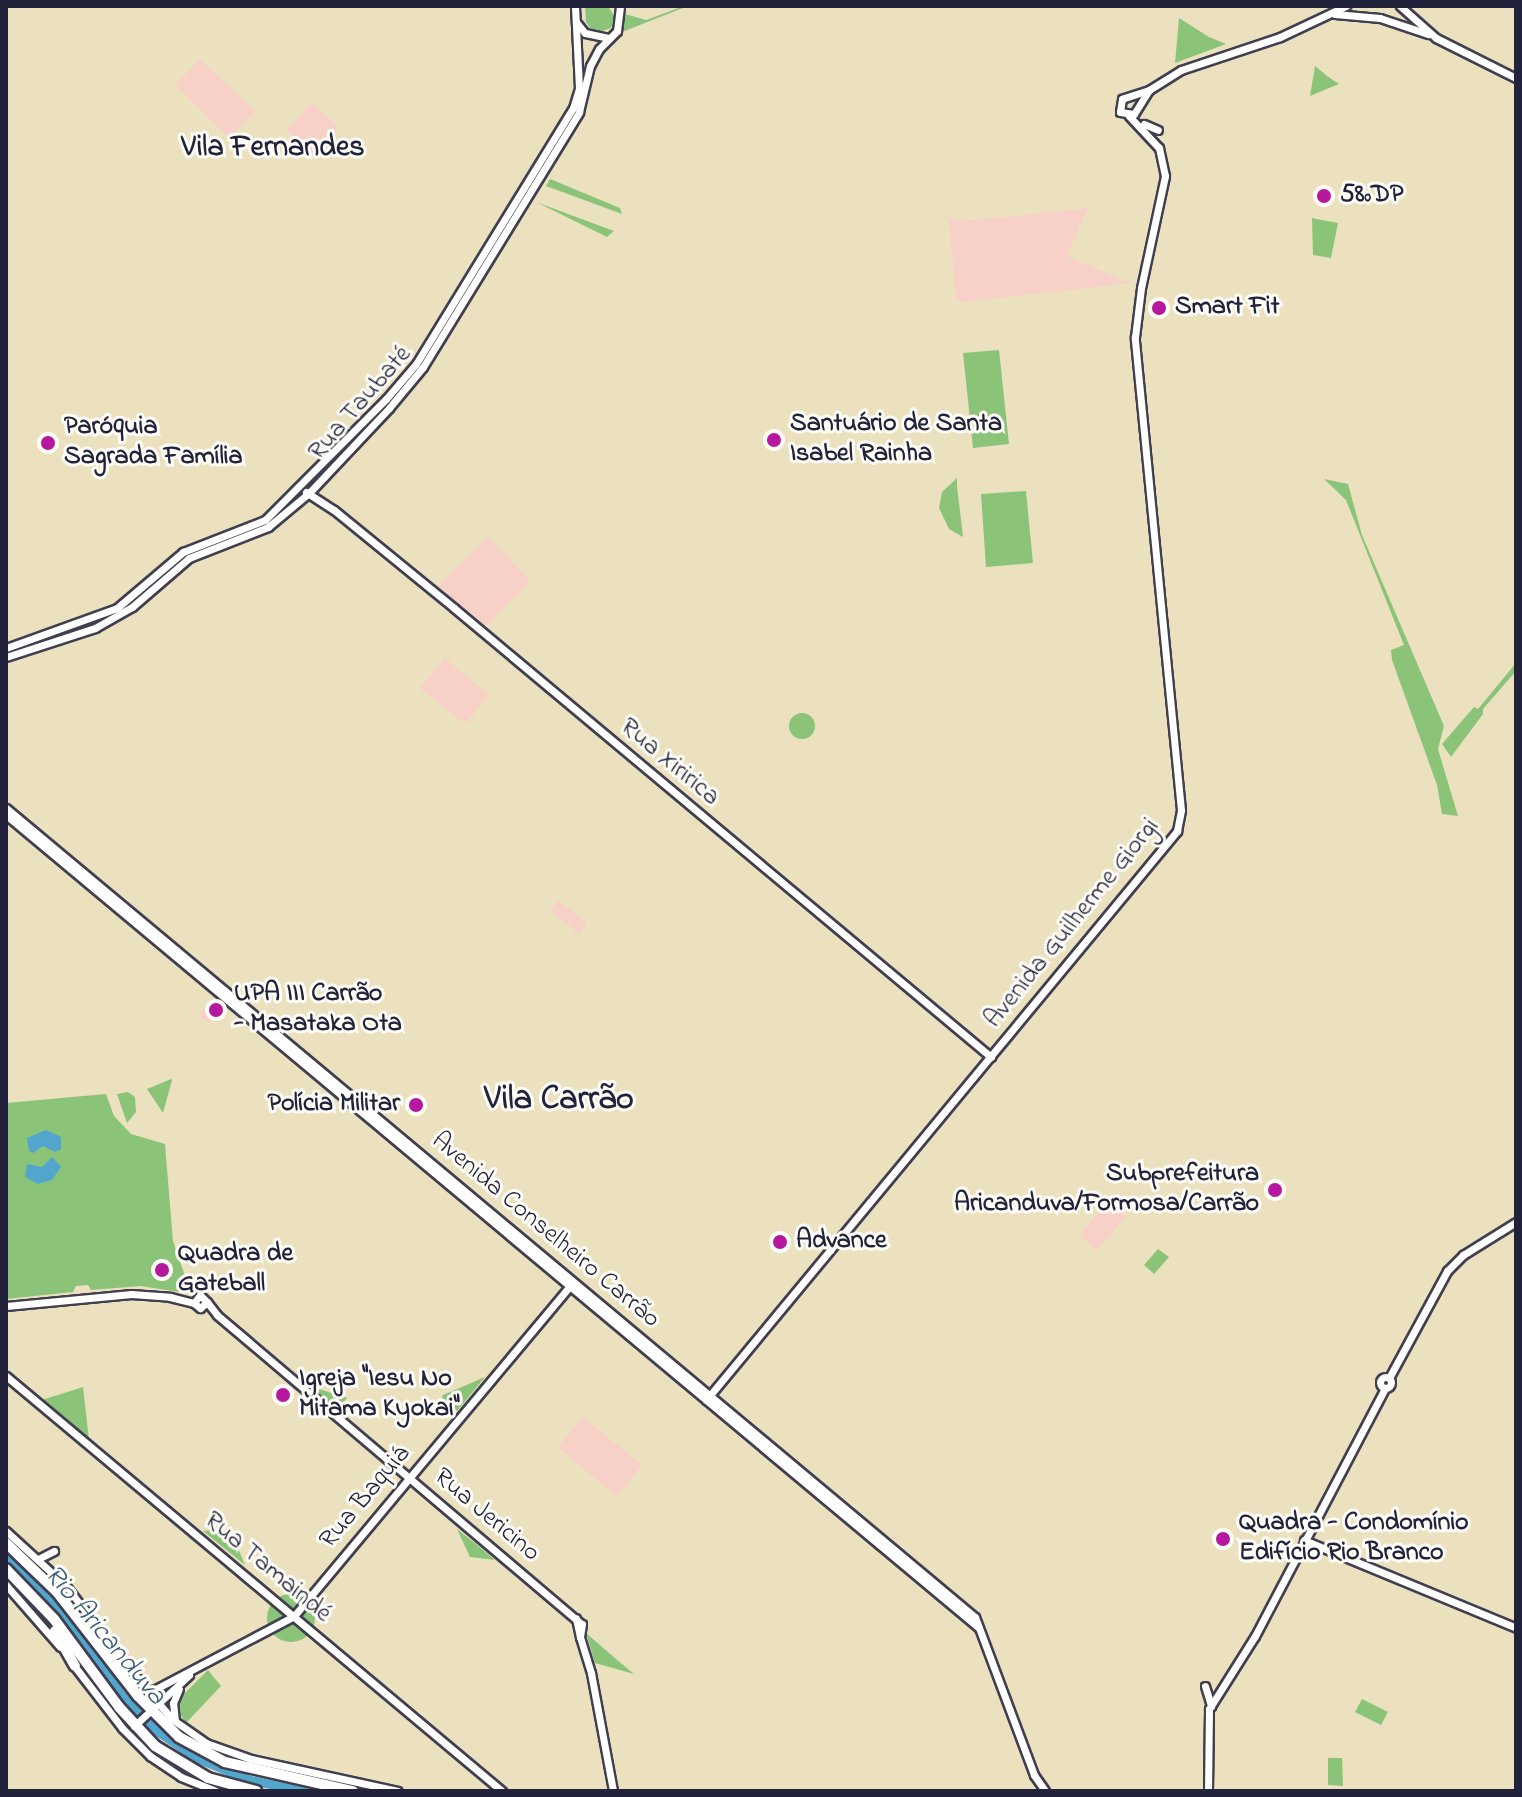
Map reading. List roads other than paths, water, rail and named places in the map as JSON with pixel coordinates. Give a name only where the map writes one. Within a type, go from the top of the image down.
[{"type":"highway","points":[[6,1543],[128,1667]]},
{"type":"highway","points":[[7,1570],[53,1628],[75,1666]]},
{"type":"highway","points":[[7,1570],[54,1619],[135,1725],[155,1746],[186,1768],[208,1778],[256,1791]]},
{"type":"highway","points":[[57,1592],[153,1712],[179,1737],[225,1762],[353,1791]]},
{"type":"street","name":"Rua Taubaté","points":[[6,657],[77,635],[119,611],[189,558],[260,532],[311,491],[416,364],[573,108],[579,88],[575,6]]},
{"type":"street","points":[[575,20],[585,33],[611,38],[618,27],[620,6]]},
{"type":"street","points":[[1134,108],[1149,90],[1192,65],[1280,37],[1346,6]]},
{"type":"street","points":[[1400,6],[1436,38]]},
{"type":"street","points":[[1333,14],[1399,22],[1516,78]]},
{"type":"street","points":[[1399,22],[1407,20],[1409,15]]},
{"type":"street","name":"Rua Taubaté","points":[[6,648],[119,611],[183,552],[265,520],[300,484],[336,457],[423,367],[579,112],[592,63],[611,38]]},
{"type":"street","points":[[577,69],[592,63]]},
{"type":"street","name":"Avenida Guilherme Giorgi","points":[[1134,108],[1150,136]]},
{"type":"street","name":"Avenida Guilherme Giorgi","points":[[708,1397],[1177,831],[1181,810],[1135,337],[1141,288],[1165,186],[1161,156],[1134,108]]},
{"type":"street","points":[[1144,124],[1158,130]]},
{"type":"street","name":"Rua Xiririca","points":[[300,484],[991,1057]]},
{"type":"street","points":[[69,627],[77,635]]},
{"type":"street","name":"Avenida Conselheiro Carrão","points":[[6,808],[572,1284]]},
{"type":"street","name":"Avenida Conselheiro Carrão","points":[[6,815],[975,1617],[1031,1767],[1045,1791]]},
{"type":"street","points":[[1211,1706],[1255,1636],[1385,1388],[1391,1386],[1389,1378],[1440,1280],[1455,1262],[1516,1222]]},
{"type":"street","name":"Rua Baquiá","points":[[148,1693],[294,1616],[572,1284]]},
{"type":"street","name":"Rua Jericino","points":[[6,1306],[131,1294],[205,1305],[579,1621],[613,1791]]},
{"type":"street","name":"Rua Tamaindé","points":[[6,1376],[502,1791]]},
{"type":"street","points":[[6,1531],[66,1586],[148,1693],[153,1712],[175,1721],[206,1743],[237,1755],[398,1791]]},
{"type":"street","points":[[1304,1540],[1516,1628]]},
{"type":"street","points":[[38,1559],[54,1551]]},
{"type":"street","points":[[6,1585],[75,1666],[122,1728],[150,1756],[181,1777],[215,1791]]},
{"type":"street","name":"Rua Baquiá","points":[[135,1725],[153,1712],[193,1671]]},
{"type":"street","points":[[175,1721],[173,1703],[181,1684]]},
{"type":"street","points":[[1205,1686],[1211,1706],[1208,1791]]},
{"type":"water","points":[[46,1130],[61,1137],[61,1149],[55,1152],[43,1146],[33,1153],[29,1151],[27,1138]]},
{"type":"water","points":[[52,1157],[61,1167],[52,1180],[38,1184],[25,1177],[27,1164],[42,1167]]},
{"type":"waterway","name":"Rio Aricanduva","points":[[6,1556],[65,1616],[122,1696],[157,1731],[197,1758],[250,1780],[304,1791]]},
{"type":"place","name":"58ºDP","points":[[1324,196]]},
{"type":"place","name":"Smart Fit","points":[[1159,308]]},
{"type":"place","name":"Santuário de Santa Isabel Rainha","points":[[774,440]]},
{"type":"place","name":"Paróquia Sagrada Família","points":[[48,443]]},
{"type":"place","name":"UPA III Carrão - Masataka Ota","points":[[216,1010]]},
{"type":"place","name":"Polícia Militar","points":[[416,1105]]},
{"type":"place","name":"Subprefeitura Aricanduva/Formosa/Carrão","points":[[1275,1190]]},
{"type":"place","name":"Advance","points":[[780,1242]]},
{"type":"place","name":"Quadra de Gateball","points":[[162,1270]]},
{"type":"place","name":"Igreja \"Iesu No Mitama Kyokai\"","points":[[283,1395]]},
{"type":"place","name":"Quadra - Condomínio Edifício Rio Branco","points":[[1223,1539]]},
{"type":"district","name":"Vila Fernandes","points":[[273,148]]},
{"type":"district","name":"Vila Carrão","points":[[559,1101]]}]
